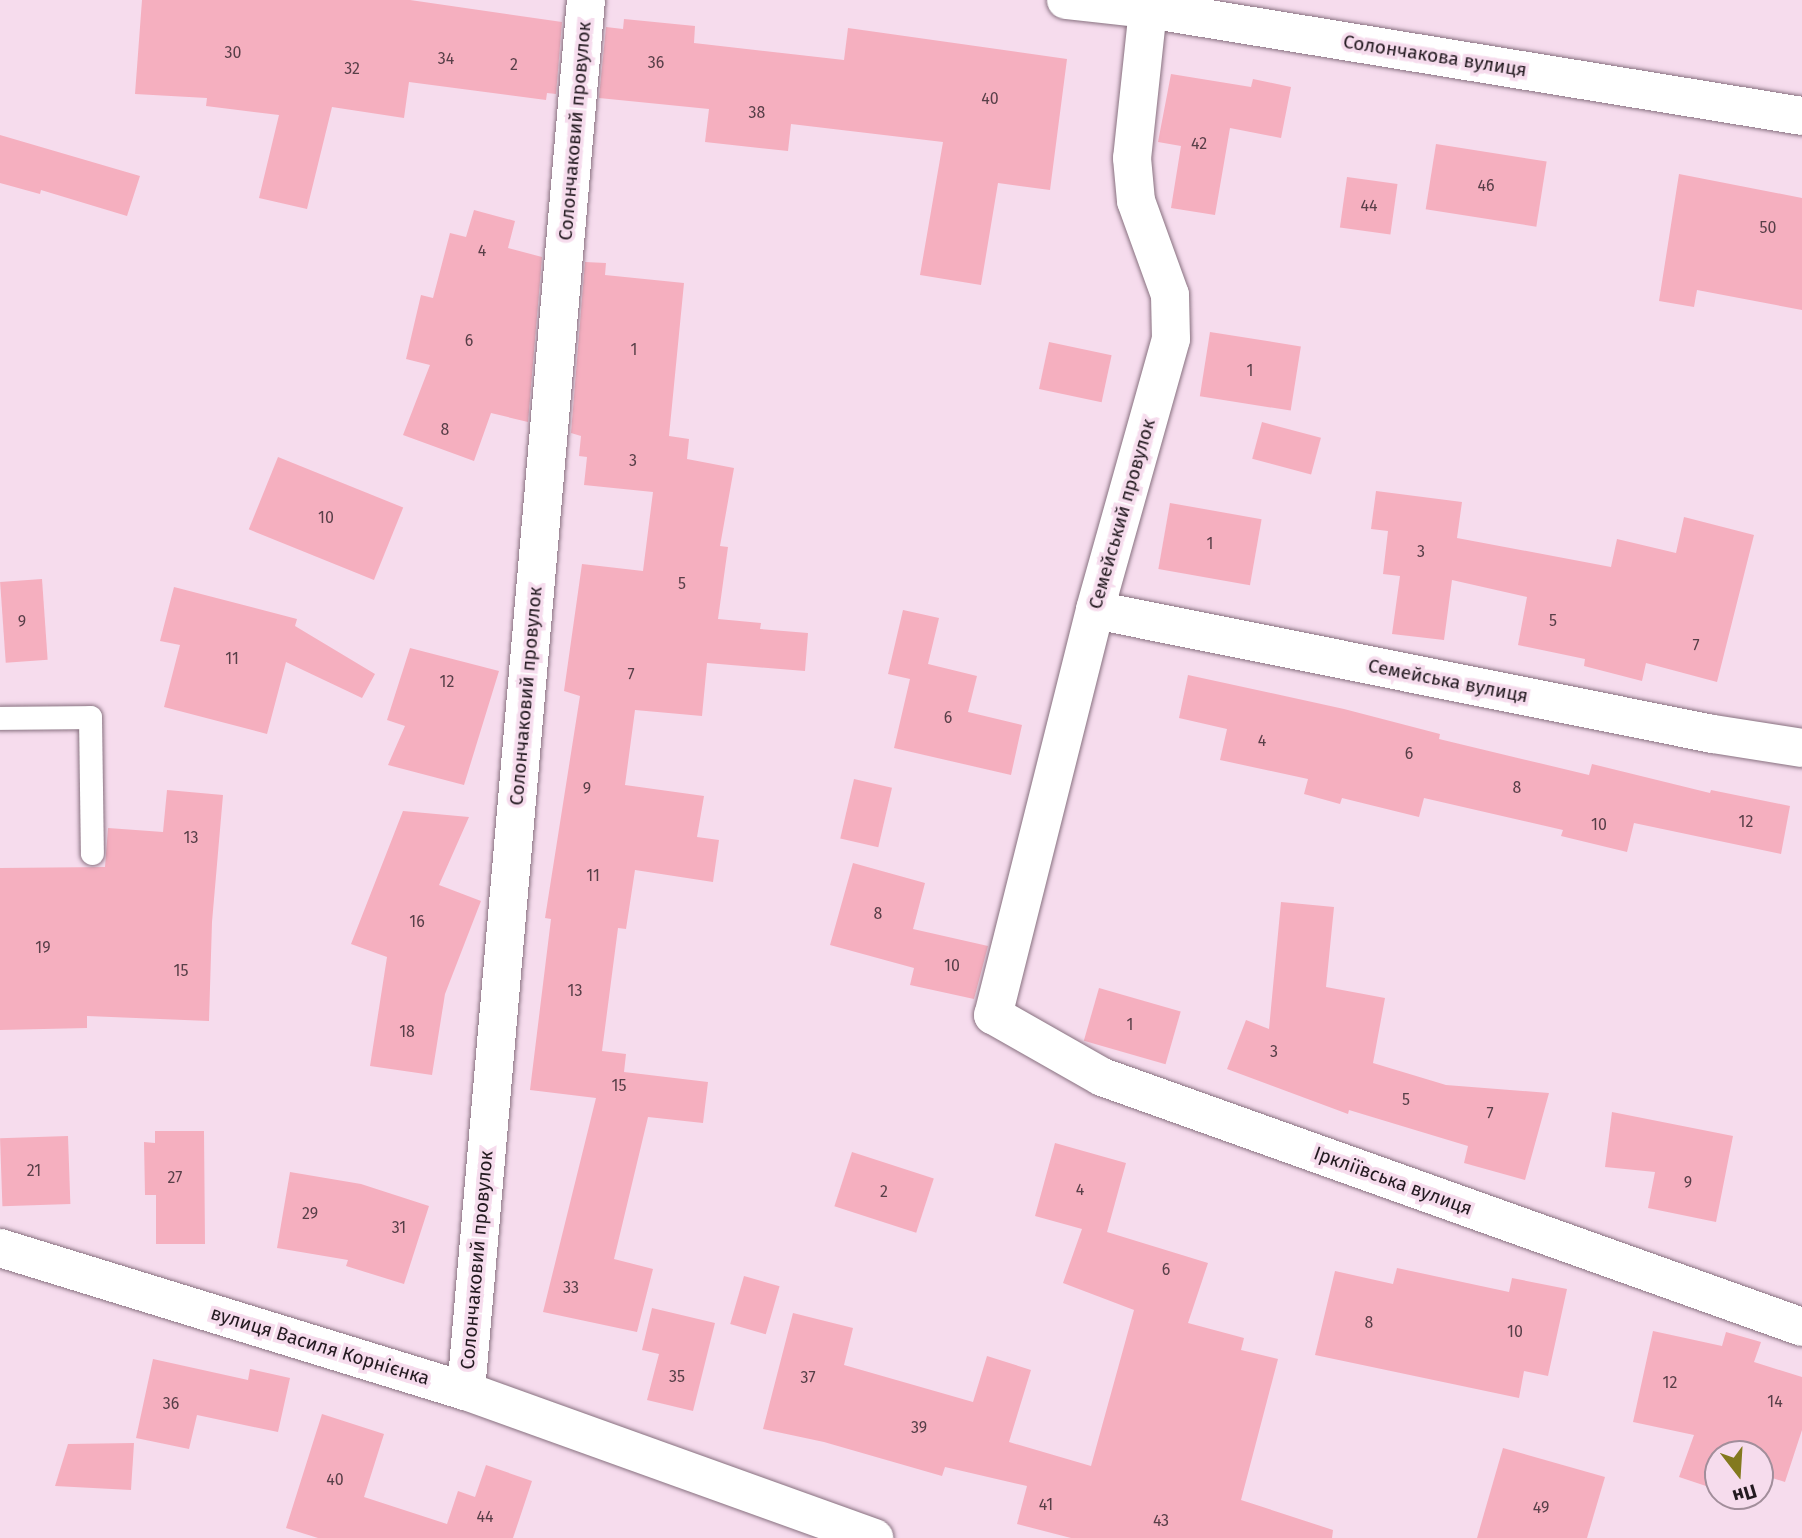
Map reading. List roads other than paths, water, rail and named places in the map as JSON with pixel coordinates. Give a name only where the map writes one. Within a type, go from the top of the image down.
[{"type":"street","name":"Солончаковий провулок","points":[[466,1391],[586,0]]},
{"type":"street","name":"Солончакова вулиця","points":[[1066,0],[1148,9],[1802,116]]},
{"type":"street","name":"Семейський провулок","points":[[993,1015],[1095,610],[1171,339],[1170,295],[1136,201],[1132,159],[1148,9]]},
{"type":"street","name":"Семейська вулиця","points":[[1095,610],[1699,731],[1802,748]]},
{"type":"street","name":"Іркліївська вулиця","points":[[993,1015],[1102,1077],[1802,1327]]},
{"type":"street","name":"вулиця Василя Корнієнка","points":[[0,1248],[466,1391],[874,1538]]},
{"type":"lane","points":[[0,718],[90,717],[92,853]]}]
